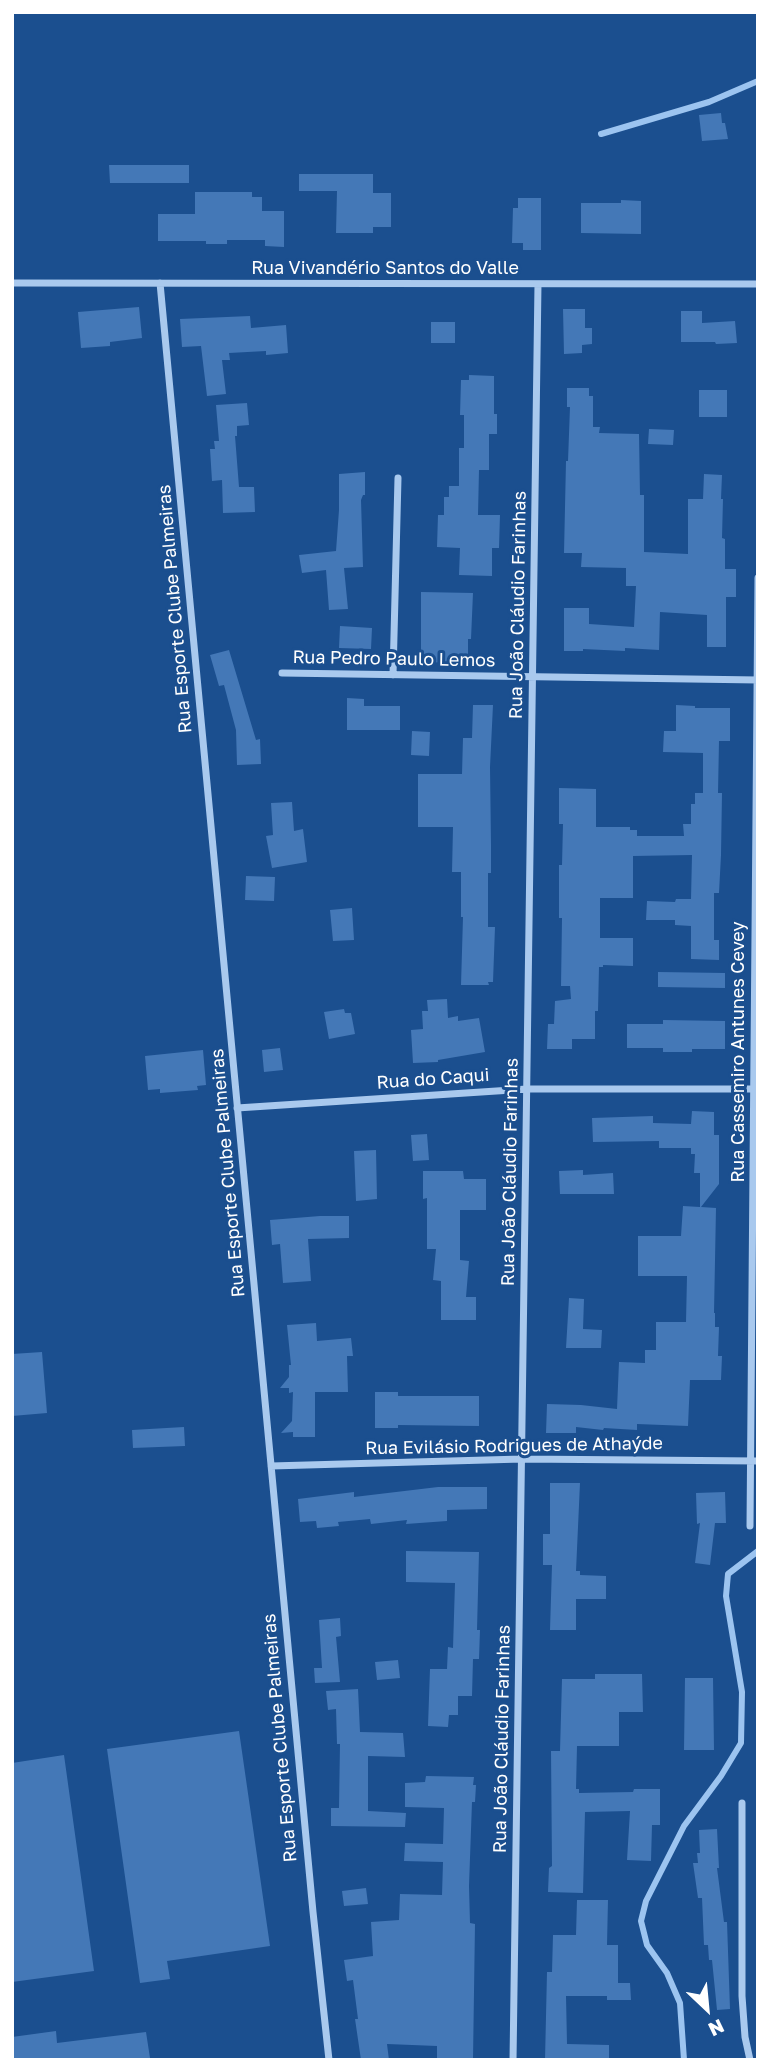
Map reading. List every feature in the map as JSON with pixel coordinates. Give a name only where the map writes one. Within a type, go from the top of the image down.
[{"type":"street","name":"Rua Vivandério Santos do Valle","points":[[12,283],[758,284]]},
{"type":"street","name":"Rua Esporte Clube Palmeiras","points":[[160,283],[316,1951],[329,2060]]},
{"type":"street","name":"Rua João Cláudio Farinhas","points":[[513,2060],[538,284]]},
{"type":"street","points":[[393,675],[398,478]]},
{"type":"street","name":"Rua Cassemiro Antunes Cevey","points":[[750,1526],[754,1461],[758,578]]},
{"type":"street","name":"Rua Pedro Paulo Lemos","points":[[282,673],[757,680]]},
{"type":"street","name":"Rua do Caqui","points":[[237,1108],[527,1089],[756,1090]]},
{"type":"street","name":"Rua Evilásio Rodrigues de Athaýde","points":[[271,1466],[522,1460],[754,1461]]},
{"type":"street","points":[[743,1803],[742,1996],[750,2060]]},
{"type":"building","points":[[721,113],[728,139],[702,141],[699,115]]},
{"type":"building","points":[[109,165],[189,165],[189,183],[110,183]]},
{"type":"building","points":[[299,174],[373,174],[373,193],[391,193],[391,227],[373,227],[373,233],[336,233],[337,191],[299,191]]},
{"type":"building","points":[[195,192],[252,192],[252,197],[262,197],[262,211],[284,211],[284,247],[265,246],[265,240],[227,240],[227,244],[158,241],[158,214],[195,214]]},
{"type":"building","points":[[518,198],[541,198],[541,250],[523,250],[523,243],[512,243],[513,208],[518,208]]},
{"type":"building","points":[[621,200],[641,201],[641,234],[581,233],[581,203],[621,203]]},
{"type":"building","points":[[139,307],[142,338],[110,342],[110,346],[81,348],[78,312]]},
{"type":"building","points":[[563,309],[585,309],[585,328],[592,328],[592,344],[582,345],[582,353],[564,354]]},
{"type":"building","points":[[681,311],[702,311],[702,323],[735,321],[737,343],[681,342]]},
{"type":"building","points":[[250,316],[251,328],[286,325],[288,353],[229,353],[230,360],[222,360],[226,394],[207,396],[201,346],[182,347],[180,319]]},
{"type":"building","points":[[431,322],[455,322],[455,343],[431,343]]},
{"type":"building","points":[[469,375],[494,376],[497,434],[489,434],[489,470],[479,470],[478,515],[500,515],[499,548],[492,548],[492,576],[459,575],[460,548],[437,547],[438,515],[444,515],[444,497],[449,497],[449,486],[459,486],[459,448],[464,448],[464,415],[460,415],[461,380],[469,380]]},
{"type":"building","points":[[567,388],[589,388],[589,396],[593,396],[593,427],[600,427],[599,433],[639,434],[640,495],[644,495],[644,552],[688,554],[688,499],[703,499],[704,474],[722,475],[725,569],[736,569],[736,597],[726,597],[726,647],[707,647],[707,615],[660,612],[659,650],[625,648],[625,651],[564,651],[564,608],[589,608],[589,624],[634,627],[636,586],[626,586],[626,568],[581,567],[582,553],[564,553],[570,407],[567,407]]},
{"type":"building","points":[[699,390],[727,390],[727,417],[699,417]]},
{"type":"building","points":[[247,403],[249,425],[237,426],[235,436],[239,487],[254,487],[255,512],[223,513],[222,480],[212,481],[210,449],[215,449],[214,441],[219,441],[216,405]]},
{"type":"building","points":[[649,429],[674,430],[673,445],[648,444]]},
{"type":"building","points":[[365,472],[365,495],[361,500],[363,567],[344,568],[348,609],[329,610],[326,570],[302,573],[299,555],[336,551],[339,474]]},
{"type":"building","points":[[421,592],[473,593],[468,663],[421,662]]},
{"type":"building","points":[[340,626],[372,628],[371,649],[339,648]]},
{"type":"building","points":[[229,650],[256,740],[260,739],[261,764],[237,765],[236,730],[224,685],[219,686],[210,655]]},
{"type":"building","points":[[347,698],[364,699],[364,706],[400,706],[400,730],[347,730]]},
{"type":"building","points":[[473,705],[493,705],[488,927],[495,927],[493,982],[488,982],[489,985],[461,985],[461,872],[452,872],[453,827],[418,827],[418,774],[462,774],[463,738],[472,738]]},
{"type":"building","points":[[676,705],[730,708],[730,741],[719,741],[721,855],[719,893],[714,893],[714,940],[719,940],[719,960],[691,959],[691,926],[675,925],[675,920],[646,920],[647,901],[675,902],[676,899],[691,899],[692,855],[633,856],[633,898],[600,898],[600,938],[633,938],[633,966],[599,967],[595,1039],[572,1039],[572,1049],[547,1049],[548,1024],[554,1024],[555,1001],[571,999],[570,986],[561,986],[562,918],[559,918],[559,865],[562,865],[563,824],[559,824],[559,788],[596,789],[596,827],[630,827],[630,830],[637,830],[637,836],[684,836],[683,824],[691,824],[691,804],[695,804],[695,793],[703,793],[703,753],[663,752],[664,731],[676,731]]},
{"type":"building","points":[[412,731],[430,732],[429,756],[411,755]]},
{"type":"building","points":[[292,802],[294,831],[303,829],[307,862],[272,868],[266,836],[273,835],[271,803]]},
{"type":"building","points":[[246,876],[275,877],[274,901],[245,900]]},
{"type":"building","points":[[352,908],[354,940],[333,941],[330,910]]},
{"type":"building","points":[[658,972],[725,973],[725,988],[658,987]]},
{"type":"building","points":[[447,999],[448,1018],[458,1016],[458,1021],[479,1018],[485,1052],[438,1062],[413,1063],[411,1030],[423,1029],[422,1011],[428,1011],[427,1000]]},
{"type":"building","points":[[344,1009],[345,1013],[351,1013],[355,1034],[329,1039],[324,1012]]},
{"type":"building","points":[[663,1020],[725,1021],[725,1049],[663,1052],[663,1048],[627,1048],[627,1024],[663,1024]]},
{"type":"building","points":[[280,1048],[283,1070],[264,1072],[262,1050]]},
{"type":"building","points":[[203,1050],[206,1085],[197,1086],[198,1090],[160,1093],[160,1089],[148,1090],[145,1056]]},
{"type":"building","points":[[692,1111],[714,1112],[714,1135],[719,1135],[719,1184],[701,1207],[716,1208],[714,1313],[715,1327],[719,1327],[721,1380],[690,1380],[688,1426],[637,1424],[637,1430],[576,1427],[576,1433],[546,1433],[547,1404],[617,1409],[619,1362],[645,1363],[645,1350],[656,1350],[656,1322],[686,1322],[687,1276],[638,1276],[638,1236],[681,1236],[683,1206],[700,1207],[700,1173],[694,1173],[695,1154],[691,1154],[691,1148],[659,1148],[659,1141],[593,1142],[592,1118],[653,1116],[653,1123],[691,1124]]},
{"type":"building","points":[[427,1134],[429,1160],[413,1161],[411,1135]]},
{"type":"building","points":[[376,1150],[377,1199],[356,1201],[354,1151]]},
{"type":"building","points":[[583,1170],[583,1175],[613,1173],[614,1194],[560,1194],[559,1171]]},
{"type":"building","points":[[423,1171],[463,1171],[464,1179],[486,1179],[486,1210],[460,1210],[460,1260],[469,1261],[466,1297],[476,1297],[476,1320],[441,1320],[441,1281],[433,1280],[436,1249],[427,1249],[427,1198],[423,1199]]},
{"type":"building","points":[[349,1216],[349,1238],[308,1239],[311,1281],[283,1283],[280,1244],[272,1245],[270,1220]]},
{"type":"building","points":[[569,1298],[584,1299],[583,1329],[602,1330],[601,1348],[566,1348]]},
{"type":"building","points":[[316,1323],[317,1341],[351,1338],[353,1356],[347,1356],[348,1392],[315,1392],[315,1437],[293,1437],[293,1432],[281,1433],[292,1421],[293,1392],[289,1393],[289,1388],[280,1388],[289,1377],[291,1365],[287,1325]]},
{"type":"building","points":[[42,1352],[47,1413],[12,1416],[12,1354]]},
{"type":"building","points":[[375,1392],[398,1392],[398,1396],[479,1396],[479,1426],[398,1425],[398,1428],[375,1428]]},
{"type":"building","points":[[184,1427],[185,1446],[133,1448],[132,1430]]},
{"type":"building","points":[[550,1483],[580,1483],[576,1571],[580,1571],[580,1575],[606,1576],[606,1599],[576,1599],[576,1630],[550,1630],[552,1565],[543,1565],[543,1534],[550,1534]]},
{"type":"building","points":[[438,1487],[487,1487],[487,1509],[447,1510],[447,1521],[406,1524],[407,1520],[371,1524],[370,1519],[338,1522],[339,1526],[317,1528],[316,1521],[300,1522],[298,1499],[354,1492],[354,1497]]},
{"type":"building","points":[[725,1492],[726,1523],[715,1523],[710,1565],[695,1563],[700,1523],[697,1524],[696,1493]]},
{"type":"building","points":[[406,1551],[479,1552],[479,1659],[473,1659],[472,1696],[458,1696],[458,1715],[449,1715],[448,1727],[428,1726],[430,1669],[447,1669],[448,1647],[453,1648],[455,1583],[406,1582]]},
{"type":"building","points":[[340,1618],[341,1636],[336,1637],[340,1682],[315,1683],[314,1668],[322,1668],[319,1620]]},
{"type":"building","points":[[398,1660],[400,1678],[377,1680],[375,1662]]},
{"type":"building","points":[[595,1674],[642,1674],[643,1712],[619,1712],[619,1746],[577,1746],[576,1789],[579,1789],[579,1793],[660,1789],[660,1825],[652,1825],[651,1861],[627,1860],[630,1811],[585,1812],[583,1893],[548,1892],[549,1868],[552,1866],[551,1751],[560,1751],[562,1679],[595,1679]]},
{"type":"building","points":[[685,1678],[713,1678],[714,1750],[684,1750]]},
{"type":"building","points":[[358,1689],[360,1732],[403,1733],[405,1757],[368,1756],[368,1811],[406,1813],[405,1827],[331,1826],[331,1808],[339,1808],[340,1744],[337,1744],[336,1709],[328,1710],[326,1691]]},
{"type":"building","points":[[239,1731],[270,1946],[167,1961],[170,1979],[140,1983],[107,1749]]},
{"type":"building","points":[[64,1755],[94,1971],[12,1982],[12,1763]]},
{"type":"building","points":[[426,1776],[474,1777],[473,1785],[476,1785],[475,1802],[472,1802],[469,1886],[470,1923],[475,1924],[473,2060],[437,2060],[437,2046],[387,2044],[389,2060],[361,2060],[353,1980],[347,1981],[344,1960],[373,1956],[371,1922],[399,1920],[400,1894],[442,1895],[443,1862],[404,1861],[405,1843],[443,1844],[444,1808],[405,1807],[405,1783],[425,1782]]},
{"type":"building","points":[[717,1829],[717,1868],[724,1922],[727,1922],[730,2009],[717,2010],[712,1960],[709,1960],[708,1945],[704,1945],[702,1898],[698,1898],[693,1863],[698,1863],[697,1853],[700,1853],[699,1830]]},
{"type":"building","points":[[366,1888],[368,1904],[344,1906],[342,1891]]},
{"type":"building","points":[[577,1900],[608,1900],[607,1945],[618,1945],[618,1983],[630,1983],[631,2000],[607,2000],[607,1996],[566,1996],[567,2044],[609,2045],[609,2060],[545,2060],[547,1972],[552,1972],[553,1935],[576,1935]]},
{"type":"building","points":[[56,2031],[57,2043],[146,2032],[150,2058],[12,2060],[12,2037]]},
{"type":"waterway","points":[[601,134],[709,102],[758,81]]},
{"type":"waterway","points":[[684,2060],[680,2003],[667,1973],[647,1945],[641,1921],[646,1901],[684,1826],[721,1776],[741,1743],[742,1692],[726,1596],[728,1574],[758,1551]]}]
